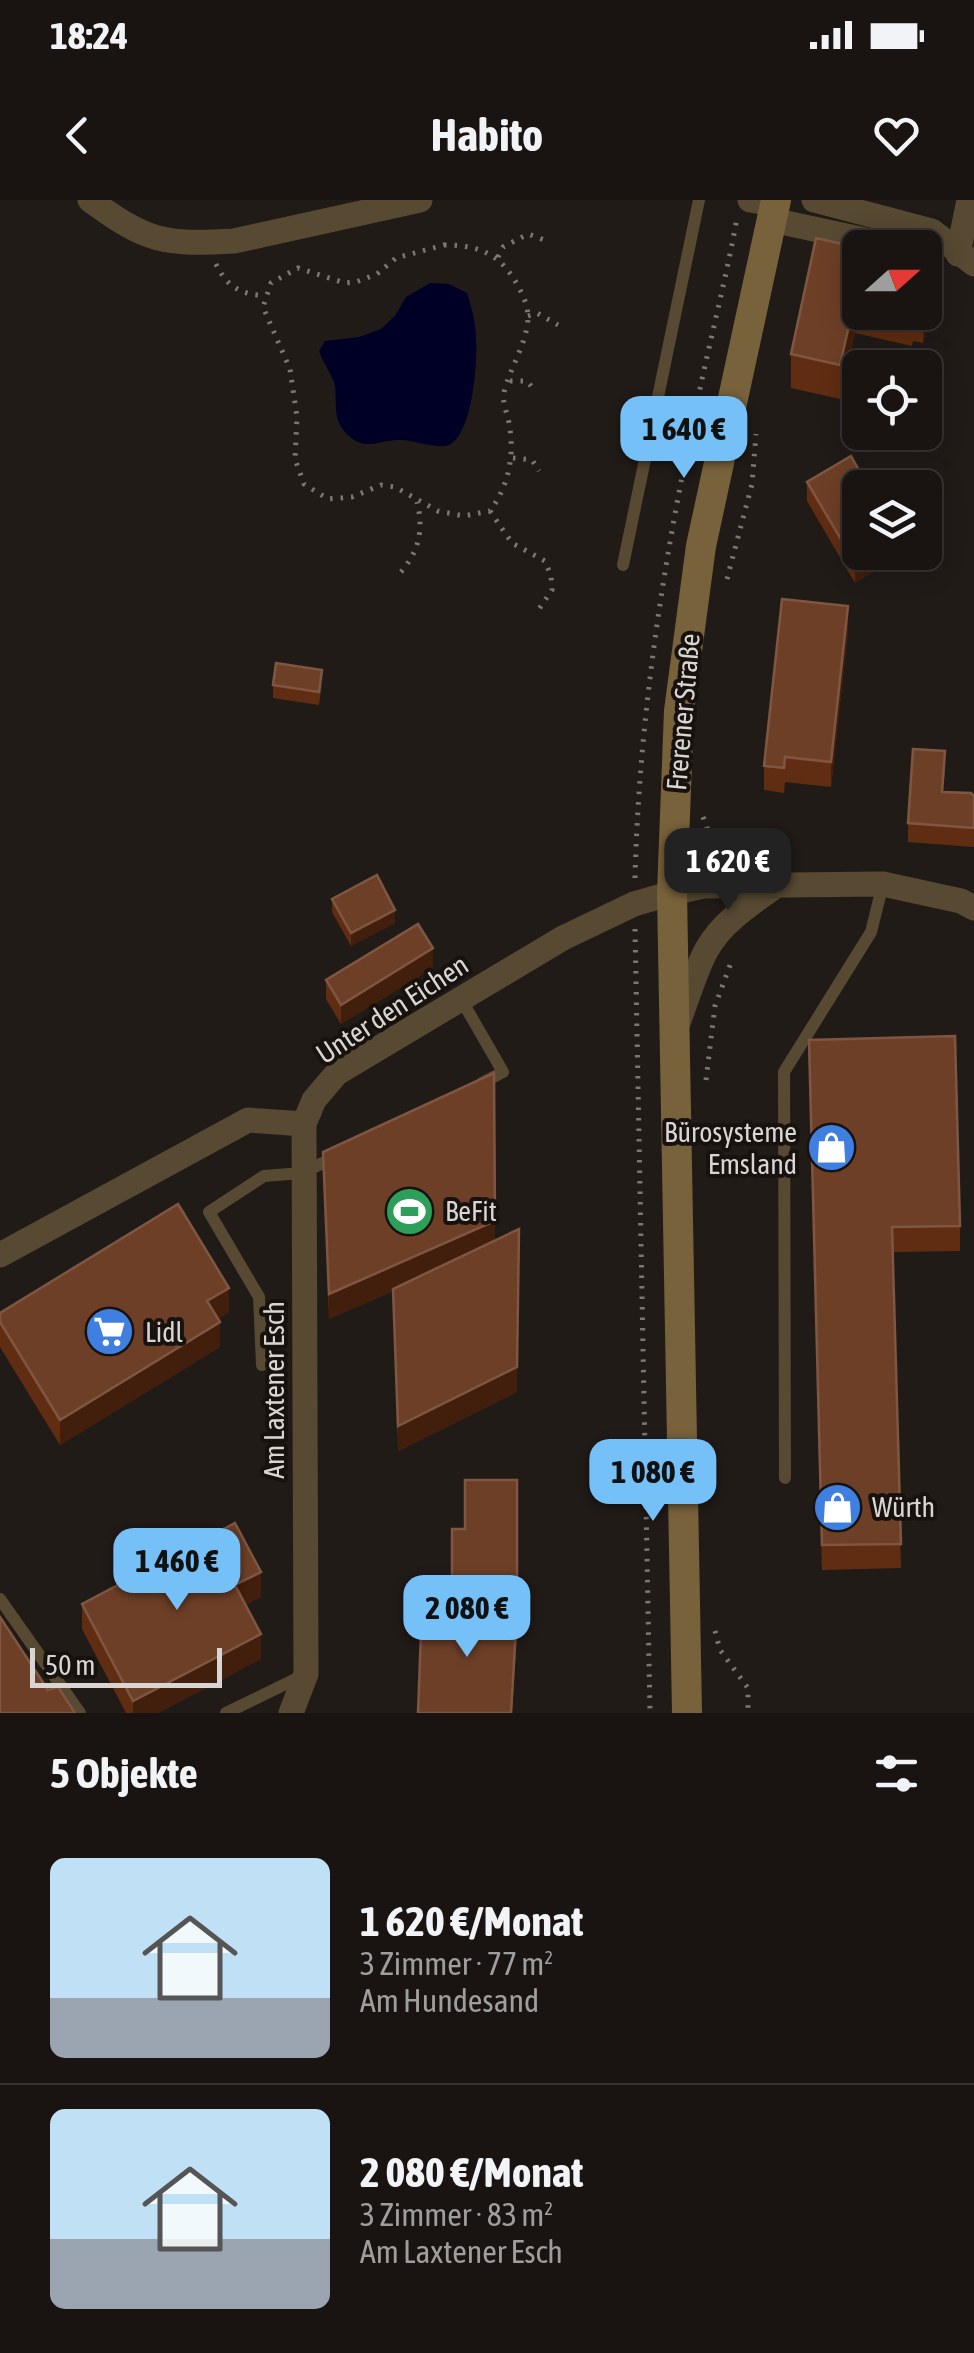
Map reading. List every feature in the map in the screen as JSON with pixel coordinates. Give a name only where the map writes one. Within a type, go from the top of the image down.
[{"type":"main road","name":"Frerener Straße","points":[[687,1713],[672,893],[679,711],[701,546],[768,206]]},
{"type":"street","points":[[90,200],[126,227],[161,241],[206,243],[234,242],[420,200]]},
{"type":"street","points":[[814,200],[932,232],[966,259]]},
{"type":"street","points":[[966,259],[969,200]]},
{"type":"street","points":[[768,206],[845,230]]},
{"type":"street","name":"Unter den Eichen","points":[[304,1124],[314,1100],[337,1073],[563,938],[634,904],[703,886],[883,884],[961,900],[974,908]]},
{"type":"street","points":[[674,1032],[707,949],[742,910],[777,885]]},
{"type":"street","points":[[0,1256],[248,1120],[304,1124]]},
{"type":"street","name":"Am Laxtener Esch","points":[[291,1713],[306,1674],[304,1124]]},
{"type":"lane","points":[[623,565],[699,200]]},
{"type":"lane","points":[[786,1478],[784,1072],[871,932],[883,884]]},
{"type":"lane","points":[[461,999],[503,1072],[470,1089]]},
{"type":"lane","points":[[262,1365],[259,1297],[208,1212],[264,1176],[302,1173],[352,1148]]},
{"type":"lane","points":[[0,1599],[80,1713]]},
{"type":"lane","points":[[226,1713],[306,1674]]},
{"type":"path","points":[[498,257],[504,246],[528,234],[550,242]]},
{"type":"path","points":[[206,243],[230,285],[244,294],[258,295],[290,370],[296,400],[295,459],[304,484],[328,499],[352,497],[381,485],[395,487],[438,511],[464,516],[490,512]]},
{"type":"path","points":[[262,302],[276,277],[298,268],[345,283],[366,280],[396,258],[429,247],[478,248],[498,257],[517,285],[528,316],[504,391],[513,458],[490,512]]},
{"type":"path","points":[[528,316],[538,314],[558,325]]},
{"type":"path","points":[[510,381],[527,381],[536,392]]},
{"type":"path","points":[[724,588],[752,484],[756,426]]},
{"type":"path","points":[[513,458],[532,460],[539,471]]},
{"type":"path","points":[[401,572],[414,556],[420,534],[417,502]]},
{"type":"path","points":[[490,512],[512,543],[545,560],[552,590],[540,609]]},
{"type":"path","points":[[703,886],[707,827]]},
{"type":"path","points":[[636,829],[634,904],[650,1713]]},
{"type":"path","points":[[704,1092],[715,1006],[734,956],[718,934]]},
{"type":"path","points":[[714,1628],[720,1650],[748,1688],[748,1713]]},
{"type":"water","points":[[430,283],[449,284],[467,293],[473,316],[474,381],[462,430],[446,446],[400,440],[368,444],[355,441],[340,425],[334,382],[319,351],[325,341],[359,337],[381,329],[395,316],[406,297]]},
{"type":"building","points":[[816,238],[842,244],[842,330],[848,330],[840,365],[791,354]]},
{"type":"building","points":[[851,456],[859,470],[842,470],[842,541],[807,482]]},
{"type":"building","points":[[782,599],[848,606],[831,762],[785,757],[784,768],[764,766]]},
{"type":"building","points":[[276,663],[322,670],[319,692],[273,685]]},
{"type":"building","points":[[913,749],[945,751],[942,792],[974,796],[974,828],[908,823]]},
{"type":"building","points":[[377,875],[395,910],[351,933],[332,899]]},
{"type":"building","points":[[418,924],[433,948],[341,1005],[326,980]]},
{"type":"building","points":[[955,1036],[960,1226],[892,1227],[901,1544],[822,1545],[809,1040]]},
{"type":"building","name":"BeFit","points":[[494,1073],[495,1221],[329,1294],[323,1152]]},
{"type":"building","name":"Lidl","points":[[178,1204],[229,1288],[207,1301],[220,1322],[60,1420],[0,1322],[0,1313]]},
{"type":"building","points":[[519,1229],[517,1367],[398,1426],[393,1289]]},
{"type":"building","points":[[465,1480],[517,1480],[517,1598],[452,1597],[452,1529],[465,1529]]},
{"type":"building","points":[[235,1523],[261,1572],[235,1585],[261,1634],[133,1701],[82,1604]]},
{"type":"building","points":[[422,1605],[517,1610],[511,1713],[418,1713]]},
{"type":"building","points":[[0,1617],[48,1690],[58,1687],[75,1713],[0,1713]]},
{"type":"place","name":"Bürosysteme Emsland","points":[[832,1148]]},
{"type":"place","name":"BeFit","points":[[410,1211]]},
{"type":"place","name":"Lidl","points":[[110,1332]]},
{"type":"place","name":"Würth","points":[[837,1507]]}]
